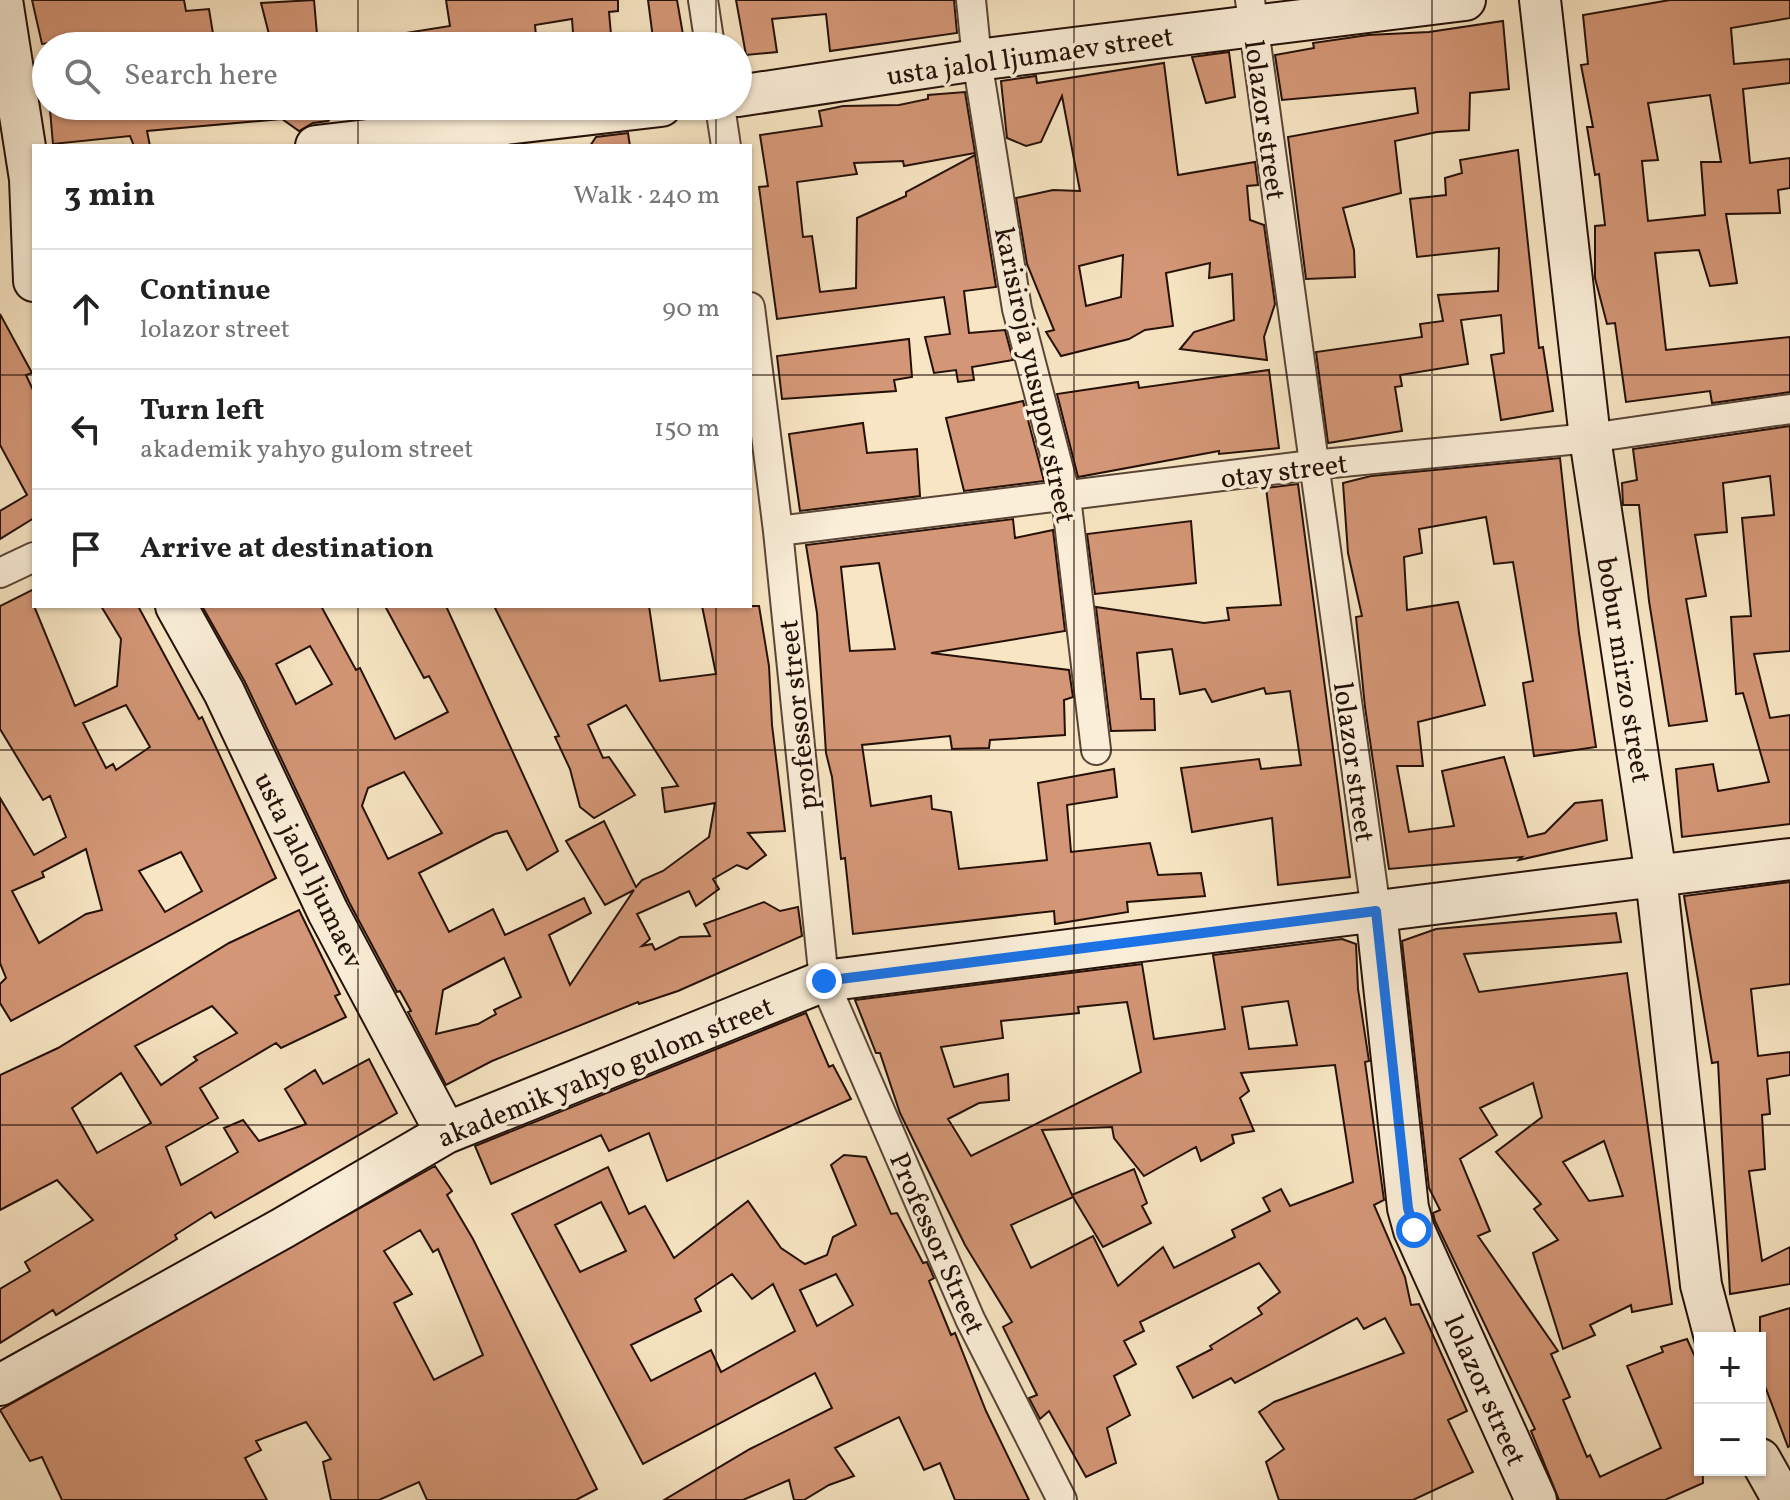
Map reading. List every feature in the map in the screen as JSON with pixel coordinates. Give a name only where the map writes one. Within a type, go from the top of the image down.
[{"type":"street","points":[[2,0],[32,265]]},
{"type":"street","points":[[703,0],[708,32]]},
{"type":"street","name":"karisiroja yusupov street","points":[[971,0],[977,60],[1017,309],[1066,497],[1096,750]]},
{"type":"street","name":"usta jalol ljumaev street","points":[[752,94],[977,60],[1252,12],[1465,0]]},
{"type":"street","name":"bobur mirzo street","points":[[1540,0],[1590,438],[1656,876],[1701,1285],[1713,1332]]},
{"type":"street","name":"lolazor street","points":[[1252,12],[1312,465],[1376,911],[1408,1208],[1414,1230],[1536,1500]]},
{"type":"street","points":[[333,144],[540,120]]},
{"type":"street","points":[[722,120],[726,144]]},
{"type":"street","name":"professor street","points":[[753,346],[778,531],[824,981]]},
{"type":"street","name":"otay street","points":[[778,531],[1312,465],[1590,438],[1790,409]]},
{"type":"street","points":[[0,573],[32,558]]},
{"type":"street","name":"usta jalol ljumaev","points":[[177,608],[224,692],[328,912],[446,1133]]},
{"type":"street","name":"akademik yahyo gulom street","points":[[0,1385],[270,1236],[446,1133],[824,981],[1790,859]]},
{"type":"street","name":"Professor Street","points":[[824,981],[970,1319],[1062,1500]]},
{"type":"street","points":[[1766,1468],[1786,1499]]},
{"type":"building","points":[[32,0],[184,0],[186,11],[209,9],[213,32],[39,32]]},
{"type":"building","points":[[314,0],[317,32],[268,32],[261,3]]},
{"type":"building","points":[[446,0],[618,0],[618,11],[609,12],[611,32],[573,32],[572,19],[535,25],[536,32],[412,32],[450,26]]},
{"type":"building","points":[[648,0],[677,0],[683,32],[652,32]]},
{"type":"building","points":[[736,0],[954,0],[957,33],[830,51],[826,14],[772,19],[777,52],[752,54],[752,32],[742,32]]},
{"type":"building","points":[[1670,0],[1790,0],[1790,18],[1731,28],[1734,64],[1790,59],[1790,83],[1743,89],[1750,163],[1790,158],[1790,188],[1778,190],[1780,213],[1726,214],[1737,283],[1710,286],[1699,250],[1655,253],[1666,350],[1790,337],[1790,392],[1712,403],[1710,391],[1626,402],[1615,323],[1607,324],[1595,278],[1595,226],[1605,225],[1599,174],[1595,175],[1587,127],[1593,127],[1581,65],[1588,64],[1583,15]],"holes":[[[1710,95],[1721,162],[1701,162],[1705,215],[1648,221],[1642,161],[1658,160],[1648,103]]]},
{"type":"building","points":[[1503,21],[1509,89],[1470,93],[1469,130],[1437,132],[1395,141],[1401,193],[1343,208],[1354,250],[1355,277],[1306,279],[1288,137],[1418,113],[1415,88],[1282,100],[1275,55],[1314,48],[1313,43],[1368,35],[1429,32]]},
{"type":"building","points":[[1229,52],[1235,97],[1206,103],[1192,57]]},
{"type":"building","points":[[1164,63],[1178,175],[1255,162],[1258,185],[1247,186],[1250,220],[1264,225],[1275,304],[1264,337],[1267,360],[1180,349],[1194,332],[1234,320],[1232,274],[1209,278],[1210,263],[1166,273],[1173,326],[1145,330],[1129,339],[1061,356],[1046,332],[1054,330],[1027,264],[1016,198],[1053,190],[1080,191],[1062,96],[1041,142],[1026,146],[1007,138],[1001,81],[1036,76],[1037,83]],"holes":[[[1123,255],[1121,297],[1086,306],[1079,266]]]},
{"type":"building","points":[[965,92],[975,153],[904,166],[903,161],[854,163],[857,174],[797,182],[803,237],[812,236],[820,292],[856,288],[857,218],[906,196],[906,192],[975,155],[996,287],[964,291],[969,333],[1005,330],[1013,360],[972,367],[974,380],[958,382],[956,370],[934,373],[925,337],[950,334],[944,297],[777,319],[759,187],[768,186],[760,135],[822,126],[819,111],[843,106],[899,105],[928,99],[928,95]]},
{"type":"building","points":[[51,120],[271,120],[147,131],[150,144],[133,144],[130,136],[53,144]]},
{"type":"building","points":[[283,120],[329,120],[313,123],[299,131]]},
{"type":"building","points":[[628,133],[630,144],[591,144],[596,137]]},
{"type":"building","points":[[1518,150],[1539,348],[1543,347],[1553,411],[1501,420],[1491,355],[1504,353],[1501,315],[1461,320],[1468,364],[1400,375],[1402,386],[1395,387],[1402,431],[1328,443],[1316,352],[1422,337],[1420,324],[1443,321],[1438,295],[1498,291],[1499,248],[1417,257],[1410,199],[1446,195],[1445,178],[1462,173],[1460,160]]},
{"type":"building","points":[[0,314],[32,373],[26,375],[32,388],[32,519],[0,539],[0,511],[27,495],[0,445]]},
{"type":"building","points":[[909,339],[912,377],[894,380],[896,391],[782,399],[777,356]]},
{"type":"building","points":[[1269,370],[1279,448],[1219,454],[1219,451],[1078,477],[1057,394],[1138,382],[1139,388]]},
{"type":"building","points":[[1023,401],[1044,481],[964,491],[946,418]]},
{"type":"building","points":[[863,423],[867,453],[917,449],[920,496],[800,511],[789,434]]},
{"type":"building","points":[[1790,426],[1790,651],[1754,654],[1770,718],[1790,715],[1790,824],[1682,837],[1676,769],[1713,764],[1718,791],[1769,782],[1743,693],[1736,694],[1731,617],[1751,616],[1742,518],[1774,515],[1770,476],[1723,483],[1727,532],[1695,535],[1706,596],[1686,599],[1707,721],[1669,726],[1649,601],[1639,505],[1623,505],[1622,483],[1637,480],[1633,449]]},
{"type":"building","points":[[1560,458],[1579,633],[1596,747],[1534,756],[1523,683],[1533,681],[1513,562],[1494,564],[1486,517],[1419,529],[1422,553],[1404,557],[1407,610],[1458,602],[1485,705],[1418,722],[1423,766],[1397,766],[1409,832],[1454,826],[1442,771],[1504,757],[1528,837],[1545,833],[1575,803],[1602,800],[1607,840],[1519,860],[1522,857],[1389,869],[1365,707],[1356,617],[1362,616],[1348,553],[1343,483],[1371,476]]},
{"type":"building","points":[[1298,484],[1350,877],[1278,885],[1272,818],[1192,832],[1181,768],[1259,759],[1261,769],[1301,765],[1290,691],[1266,694],[1264,688],[1212,702],[1205,689],[1180,694],[1172,649],[1137,653],[1141,699],[1154,699],[1155,730],[1111,731],[1096,607],[1204,623],[1229,620],[1227,608],[1281,605],[1266,488]]},
{"type":"building","points":[[1013,519],[1015,538],[1053,530],[1065,631],[931,653],[1069,670],[1073,697],[1064,700],[1065,735],[990,740],[989,748],[952,749],[950,736],[862,745],[871,806],[931,796],[932,809],[951,812],[959,869],[1047,860],[1038,783],[1114,769],[1117,797],[1067,805],[1071,852],[1150,843],[1158,875],[1201,873],[1205,896],[1127,902],[1128,912],[1055,924],[1054,911],[853,934],[845,858],[841,859],[832,777],[826,753],[817,613],[806,545]],"holes":[[[879,563],[895,649],[850,651],[841,567]]]},
{"type":"building","points":[[1191,521],[1196,583],[1095,594],[1087,534]]},
{"type":"building","points":[[32,590],[32,608],[35,608],[75,706],[117,686],[121,639],[102,608],[139,608],[199,719],[202,717],[276,878],[11,1021],[0,1003],[0,984],[6,978],[0,963],[0,798],[34,855],[66,837],[50,796],[43,800],[0,729],[0,606]],"holes":[[[126,705],[150,747],[116,770],[113,764],[106,768],[83,723]],[[86,849],[102,910],[86,914],[39,943],[12,891],[44,877],[42,872]],[[181,852],[202,891],[165,912],[139,871]]]},
{"type":"building","points":[[759,606],[769,666],[772,725],[785,831],[748,833],[766,855],[747,869],[737,865],[713,879],[719,889],[696,906],[689,891],[637,914],[650,939],[642,946],[652,944],[655,950],[680,937],[710,936],[704,924],[764,902],[780,911],[798,907],[802,936],[678,991],[638,1002],[492,1061],[446,1085],[408,1012],[411,1011],[400,991],[397,992],[349,902],[245,682],[203,608],[322,608],[356,670],[360,668],[395,739],[448,712],[429,676],[424,678],[386,608],[447,608],[558,851],[527,870],[507,831],[495,834],[419,873],[449,932],[493,909],[505,935],[584,898],[591,913],[549,935],[570,985],[634,890],[605,905],[566,841],[604,821],[636,887],[709,837],[715,803],[665,812],[662,788],[678,786],[626,705],[588,725],[603,758],[609,757],[635,795],[594,818],[580,807],[570,769],[555,737],[559,736],[495,608],[649,608],[660,681],[716,674],[702,608]],"holes":[[[310,646],[332,684],[296,704],[276,664]],[[404,772],[442,833],[388,859],[362,806],[368,788]],[[504,958],[521,997],[494,1010],[496,1014],[478,1024],[436,1034],[443,990]]]},
{"type":"building","points":[[1790,882],[1790,984],[1751,989],[1758,1056],[1790,1052],[1790,1075],[1767,1079],[1770,1114],[1762,1115],[1765,1169],[1749,1171],[1762,1261],[1790,1247],[1790,1284],[1730,1294],[1718,1062],[1712,1063],[1684,896]]},
{"type":"building","points":[[299,910],[340,994],[335,996],[346,1017],[281,1048],[276,1043],[200,1088],[218,1118],[166,1147],[181,1185],[238,1152],[224,1128],[243,1120],[259,1141],[306,1124],[285,1089],[315,1070],[323,1084],[369,1059],[397,1113],[215,1218],[211,1212],[175,1235],[177,1239],[56,1315],[53,1310],[0,1343],[0,1289],[30,1271],[25,1262],[93,1220],[57,1180],[0,1210],[0,1075],[58,1048],[229,943]],"holes":[[[212,1006],[237,1033],[194,1057],[197,1060],[161,1085],[135,1046]],[[121,1073],[151,1123],[97,1153],[72,1108]]]},
{"type":"building","points":[[1616,913],[1621,942],[1464,954],[1479,992],[1627,973],[1672,1304],[1632,1312],[1631,1305],[1590,1325],[1595,1335],[1563,1349],[1533,1253],[1558,1240],[1534,1209],[1541,1204],[1496,1152],[1542,1117],[1533,1083],[1480,1108],[1497,1135],[1460,1159],[1490,1231],[1478,1236],[1558,1351],[1551,1354],[1570,1397],[1563,1400],[1587,1457],[1590,1455],[1600,1477],[1661,1448],[1627,1366],[1663,1352],[1661,1347],[1687,1339],[1694,1355],[1694,1476],[1703,1476],[1703,1483],[1665,1500],[1559,1500],[1531,1431],[1535,1429],[1435,1221],[1433,1213],[1440,1210],[1429,1188],[1402,941],[1436,929]],"holes":[[[1604,1141],[1623,1196],[1589,1201],[1563,1162]]]},
{"type":"building","points":[[1342,939],[1356,944],[1358,989],[1369,1061],[1365,1062],[1384,1200],[1374,1205],[1405,1277],[1411,1305],[1419,1304],[1467,1411],[1448,1420],[1473,1472],[1413,1500],[1279,1500],[1266,1462],[1284,1449],[1259,1412],[1274,1402],[1404,1353],[1385,1318],[1364,1329],[1357,1318],[1235,1383],[1231,1378],[1193,1398],[1177,1367],[1212,1349],[1210,1346],[1262,1314],[1258,1308],[1280,1292],[1259,1263],[1140,1322],[1144,1331],[1124,1341],[1136,1364],[1114,1376],[1130,1415],[1107,1428],[1116,1463],[1086,1477],[1049,1411],[1040,1419],[1029,1398],[1037,1395],[1003,1327],[1012,1322],[965,1245],[900,1113],[880,1053],[876,1053],[855,1000],[1142,964],[1154,1039],[1225,1029],[1213,955]],"holes":[[[1288,1001],[1297,1045],[1249,1049],[1242,1007]],[[1127,1002],[1141,1072],[971,1156],[948,1119],[979,1103],[1009,1100],[1008,1074],[954,1087],[941,1047],[1003,1038],[1001,1021],[1079,1013],[1078,1007]],[[1335,1065],[1353,1182],[1290,1206],[1281,1189],[1263,1198],[1270,1211],[1232,1230],[1235,1237],[1174,1268],[1163,1247],[1118,1286],[1093,1236],[1031,1268],[1011,1225],[1073,1197],[1103,1247],[1151,1223],[1142,1206],[1147,1203],[1134,1169],[1072,1195],[1042,1130],[1112,1127],[1114,1138],[1144,1176],[1196,1147],[1201,1161],[1234,1143],[1232,1135],[1254,1131],[1240,1098],[1249,1091],[1241,1073]]]},
{"type":"building","points":[[806,1013],[829,1067],[833,1065],[851,1099],[667,1181],[649,1133],[609,1151],[601,1135],[491,1184],[475,1146]]},
{"type":"building","points":[[844,1155],[866,1157],[891,1214],[897,1213],[923,1263],[927,1262],[934,1278],[929,1281],[951,1335],[955,1333],[986,1411],[1029,1500],[955,1500],[940,1463],[924,1470],[899,1417],[835,1448],[854,1476],[829,1485],[804,1500],[794,1500],[789,1480],[743,1500],[664,1500],[750,1449],[832,1408],[815,1373],[643,1464],[512,1214],[608,1167],[629,1214],[645,1206],[674,1258],[748,1201],[781,1248],[805,1264],[827,1255],[833,1237],[856,1225],[831,1165]],"holes":[[[601,1202],[626,1251],[580,1272],[555,1225]],[[732,1274],[752,1299],[773,1284],[795,1331],[721,1372],[711,1350],[651,1381],[631,1345],[701,1311],[695,1299]],[[836,1274],[853,1305],[817,1326],[800,1290]]]},
{"type":"building","points":[[435,1166],[452,1191],[447,1195],[473,1239],[597,1489],[576,1500],[427,1500],[419,1482],[379,1500],[331,1500],[323,1462],[331,1459],[306,1422],[256,1441],[261,1450],[245,1458],[267,1500],[62,1500],[42,1457],[30,1461],[0,1410]],"holes":[[[420,1230],[433,1252],[438,1249],[483,1355],[434,1380],[394,1303],[412,1294],[384,1251]]]},
{"type":"building","points":[[1790,1308],[1788,1447],[1766,1389],[1766,1332],[1760,1332],[1760,1317]]},
{"type":"route","points":[[824,981],[1376,911],[1408,1208],[1414,1230]]}]
